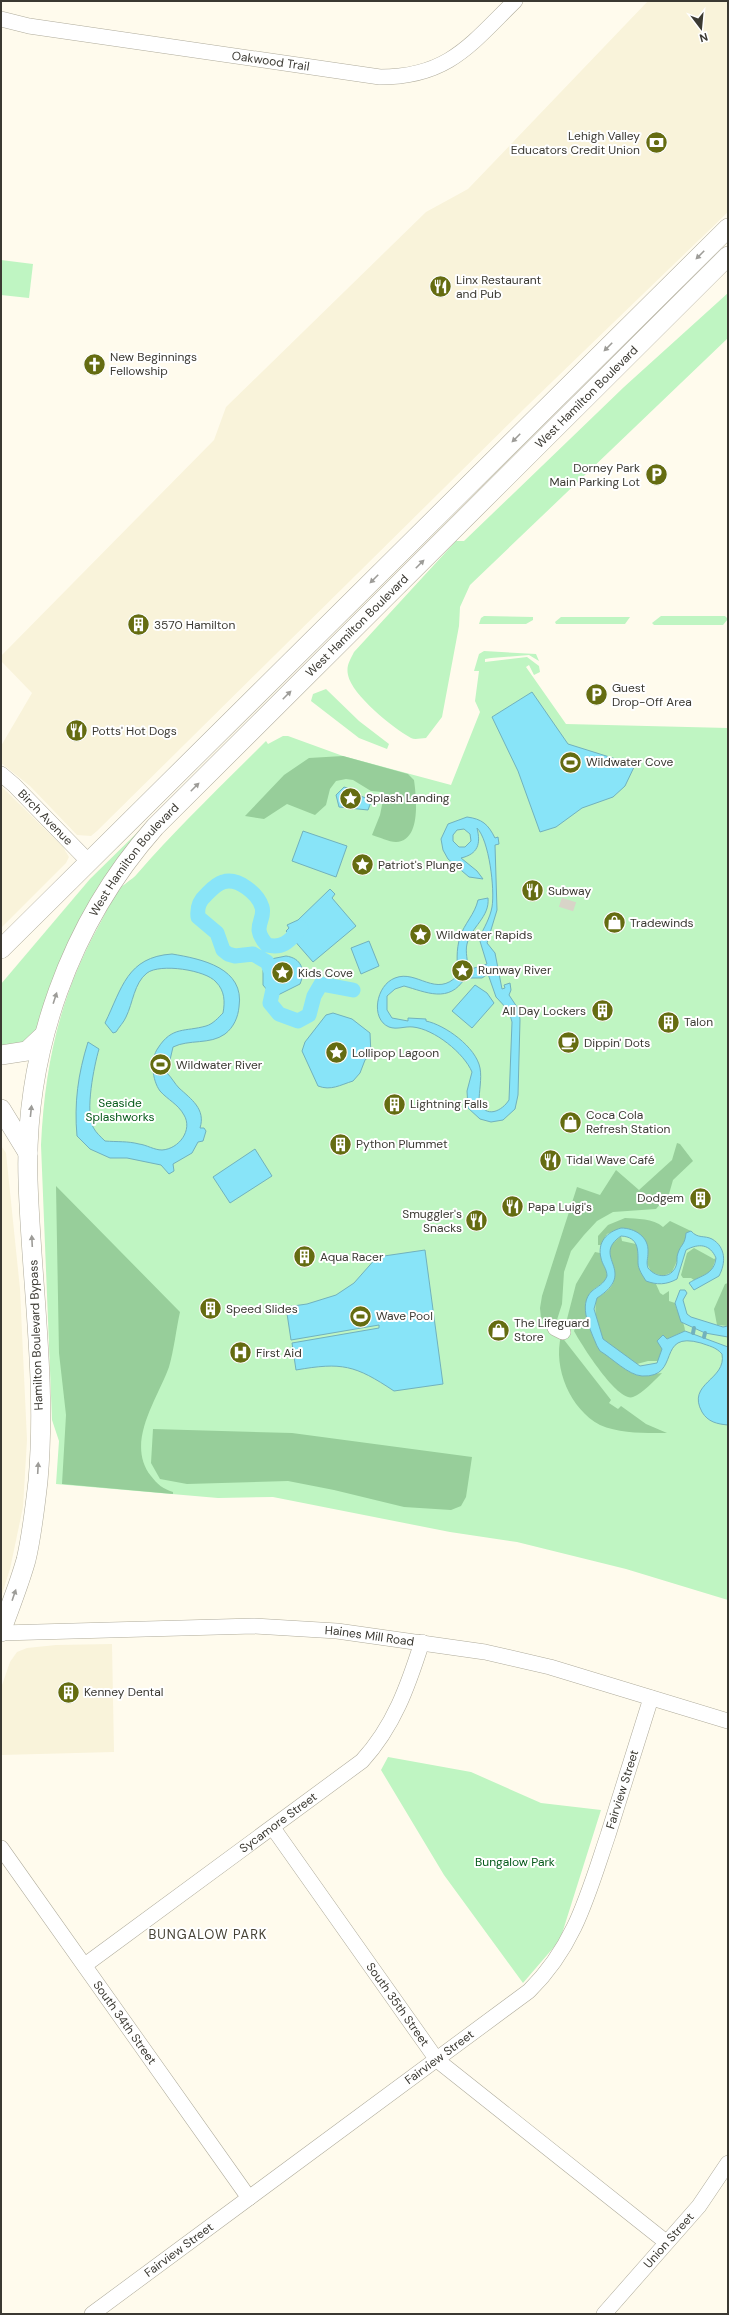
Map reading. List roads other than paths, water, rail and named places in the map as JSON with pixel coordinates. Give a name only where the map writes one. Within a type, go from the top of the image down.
[{"type":"main road","name":"West Hamilton Boulevard","points":[[1,949],[88,861],[728,228]]},
{"type":"main road","name":"West Hamilton Boulevard","points":[[44,1035],[58,991],[77,942],[106,891],[135,849],[162,819],[728,256]]},
{"type":"main road","points":[[1,1055],[27,1051],[44,1035]]},
{"type":"main road","name":"Hamilton Boulevard Bypass","points":[[1,1633],[26,1560],[38,1481],[39,1393],[28,1153],[30,1110],[44,1035]]},
{"type":"main road","points":[[1,1109],[28,1153]]},
{"type":"street","name":"Oakwood Trail","points":[[1,19],[29,26],[364,75],[400,77],[420,73],[440,66],[458,56],[515,1]]},
{"type":"street","name":"Birch Avenue","points":[[1,774],[10,781],[88,861]]},
{"type":"street","name":"Haines Mill Road","points":[[1,1633],[254,1626],[337,1631],[485,1652],[550,1667],[728,1721]]},
{"type":"street","name":"Sycamore Street","points":[[85,1965],[354,1768],[370,1752],[384,1734],[396,1713],[422,1642]]},
{"type":"street","name":"Fairview Street","points":[[92,2314],[529,1991],[560,1955],[583,1910],[651,1698]]},
{"type":"street","name":"South 35th Street","points":[[273,1828],[437,2060],[666,2242]]},
{"type":"street","name":"South 34th Street","points":[[1,1848],[249,2198]]},
{"type":"street","name":"Union Street","points":[[604,2314],[699,2206],[728,2163]]},
{"type":"water","name":"Wildwater Cove","points":[[532,692],[568,744],[635,765],[625,786],[613,797],[582,808],[556,827],[540,832],[518,771],[492,717]]},
{"type":"water","name":"Splash Landing","points":[[344,787],[362,797],[369,799],[371,802],[368,810],[339,807],[336,795]]},
{"type":"water","name":"Runway River","points":[[467,817],[472,818],[484,823],[490,829],[495,838],[498,837],[499,844],[495,845],[497,910],[487,943],[495,953],[502,989],[505,988],[504,985],[510,983],[511,990],[509,995],[519,1010],[520,1020],[518,1095],[515,1109],[503,1120],[491,1122],[480,1119],[468,1108],[467,1091],[472,1072],[462,1057],[455,1050],[439,1037],[430,1032],[413,1027],[389,1027],[383,1023],[379,1017],[378,1002],[380,994],[383,987],[395,978],[403,976],[411,977],[434,984],[442,984],[450,982],[458,975],[457,951],[462,932],[477,905],[478,900],[488,898],[486,911],[472,932],[466,950],[468,970],[487,964],[479,938],[491,911],[493,899],[492,877],[485,843],[477,828],[479,839],[477,848],[471,854],[461,858],[477,871],[483,879],[469,877],[448,859],[443,850],[441,839],[448,824]],"holes":[[[464,829],[470,834],[471,841],[465,847],[459,847],[453,841],[453,835],[457,830]],[[488,974],[496,997],[509,1011],[512,1022],[509,1100],[506,1104],[494,1112],[486,1110],[479,1102],[481,1081],[480,1068],[473,1052],[459,1038],[442,1027],[426,1021],[426,1019],[408,1018],[408,1021],[392,1018],[387,1010],[387,996],[395,989],[404,986],[429,993],[444,994],[459,986],[465,978],[482,978]]]},
{"type":"water","points":[[303,831],[347,846],[336,877],[292,861]]},
{"type":"water","points":[[330,889],[335,894],[332,898],[356,926],[313,962],[286,931],[289,928],[287,925],[298,920]]},
{"type":"water","points":[[369,941],[379,966],[361,974],[351,948]]},
{"type":"water","name":"Wildwater River","points":[[172,954],[208,963],[228,974],[235,983],[239,994],[239,1007],[235,1022],[225,1034],[213,1040],[186,1043],[173,1047],[167,1073],[196,1105],[201,1115],[200,1128],[204,1128],[206,1131],[203,1141],[198,1142],[192,1153],[173,1164],[174,1171],[169,1174],[161,1165],[127,1158],[110,1158],[90,1149],[77,1136],[76,1112],[79,1077],[88,1042],[99,1049],[93,1077],[90,1110],[93,1127],[100,1136],[105,1141],[135,1143],[162,1150],[174,1146],[183,1138],[187,1127],[184,1115],[179,1108],[160,1091],[155,1081],[153,1064],[155,1053],[168,1036],[179,1031],[209,1025],[223,1013],[224,997],[219,985],[211,978],[193,971],[172,968],[153,970],[147,973],[139,982],[126,1017],[116,1032],[113,1033],[105,1023],[128,976],[145,961],[157,956]]},
{"type":"water","name":"Kids Cove","points":[[286,956],[299,962],[302,970],[302,979],[300,984],[278,995],[268,991],[263,985],[263,970],[271,959]]},
{"type":"water","points":[[475,985],[487,993],[494,1003],[472,1028],[452,1011]]},
{"type":"water","name":"Lollipop Lagoon","points":[[333,1013],[352,1019],[370,1033],[371,1055],[365,1060],[360,1073],[353,1081],[336,1087],[327,1088],[318,1086],[302,1051],[305,1042],[326,1015]]},
{"type":"water","points":[[255,1149],[272,1176],[230,1203],[213,1177]]},
{"type":"water","points":[[621,1228],[626,1228],[636,1232],[644,1238],[648,1247],[648,1268],[655,1274],[663,1276],[674,1270],[677,1264],[677,1255],[685,1240],[686,1233],[691,1231],[696,1235],[712,1239],[720,1246],[724,1261],[719,1276],[694,1290],[689,1283],[706,1274],[715,1264],[716,1258],[714,1253],[707,1247],[695,1246],[686,1250],[677,1279],[662,1284],[654,1283],[646,1281],[640,1270],[638,1265],[637,1249],[634,1242],[627,1237],[621,1236],[613,1244],[610,1251],[615,1272],[614,1280],[609,1288],[597,1298],[594,1309],[603,1339],[640,1366],[657,1363],[662,1349],[657,1341],[663,1335],[667,1339],[685,1331],[728,1347],[728,1425],[717,1423],[707,1418],[702,1412],[698,1402],[699,1394],[719,1370],[722,1363],[722,1354],[715,1348],[701,1343],[687,1341],[678,1343],[673,1348],[662,1370],[654,1375],[642,1376],[631,1373],[600,1351],[597,1346],[585,1311],[586,1303],[592,1291],[603,1283],[607,1276],[600,1252],[600,1247],[604,1238],[611,1232]]},
{"type":"water","name":"Wave Pool","points":[[425,1250],[443,1384],[394,1391],[369,1376],[348,1368],[325,1366],[296,1370],[292,1343],[379,1328],[379,1325],[291,1340],[286,1307],[307,1304],[336,1295],[354,1283],[377,1257]]},
{"type":"water","points":[[680,1290],[685,1290],[687,1293],[683,1300],[687,1314],[691,1317],[723,1327],[728,1326],[728,1337],[705,1333],[681,1322],[675,1303]]},
{"type":"waterway","points":[[301,928],[290,940],[282,945],[267,945],[262,938],[259,928],[263,912],[260,902],[252,892],[241,884],[235,882],[229,881],[220,883],[200,902],[198,907],[198,917],[217,933],[223,950],[228,954],[235,956],[253,954],[267,962],[275,980],[270,1003],[279,1014],[298,1021],[309,1015],[314,996],[321,984],[353,990]]},
{"type":"waterway","points":[[693,1333],[694,1328]]},
{"type":"waterway","points":[[704,1337],[705,1333]]},
{"type":"tunnel","points":[[566,909],[569,900]]},
{"type":"place","name":"Lehigh Valley Educators Credit Union","points":[[656,143]]},
{"type":"place","name":"Linx Restaurant and Pub","points":[[441,287]]},
{"type":"place","name":"New Beginnings Fellowship","points":[[95,364]]},
{"type":"place","name":"Dorney Park Main Parking Lot","points":[[656,475]]},
{"type":"place","name":"3570 Hamilton","points":[[139,625]]},
{"type":"place","name":"Guest Drop-Off Area","points":[[596,695]]},
{"type":"place","name":"Potts' Hot Dogs","points":[[76,731]]},
{"type":"place","name":"Wildwater Cove","points":[[570,762]]},
{"type":"place","name":"Splash Landing","points":[[351,798]]},
{"type":"place","name":"Patriot's Plunge","points":[[362,865]]},
{"type":"place","name":"Subway","points":[[532,891]]},
{"type":"place","name":"Tradewinds","points":[[614,923]]},
{"type":"place","name":"Wildwater Rapids","points":[[420,935]]},
{"type":"place","name":"Runway River","points":[[463,970]]},
{"type":"place","name":"Kids Cove","points":[[283,973]]},
{"type":"place","name":"All Day Lockers","points":[[602,1011]]},
{"type":"place","name":"Talon","points":[[668,1022]]},
{"type":"place","name":"Dippin' Dots","points":[[569,1043]]},
{"type":"place","name":"Lollipop Lagoon","points":[[337,1053]]},
{"type":"place","name":"Wildwater River","points":[[161,1065]]},
{"type":"place","name":"Lightning Falls","points":[[394,1104]]},
{"type":"place","name":"Coca Cola Refresh Station","points":[[571,1122]]},
{"type":"place","name":"Python Plummet","points":[[341,1144]]},
{"type":"place","name":"Tidal Wave Café","points":[[550,1160]]},
{"type":"place","name":"Dodgem","points":[[700,1198]]},
{"type":"place","name":"Papa Luigi's","points":[[512,1207]]},
{"type":"place","name":"Smuggler's Snacks","points":[[477,1221]]},
{"type":"place","name":"Aqua Racer","points":[[304,1257]]},
{"type":"place","name":"Speed Slides","points":[[210,1309]]},
{"type":"place","name":"Wave Pool","points":[[361,1316]]},
{"type":"place","name":"The Lifeguard Store","points":[[499,1330]]},
{"type":"place","name":"First Aid","points":[[241,1353]]},
{"type":"place","name":"Kenney Dental","points":[[68,1692]]},
{"type":"district","name":"BUNGALOW PARK","points":[[208,1934]]},
{"type":"park label","name":"Seaside Splashworks","points":[[120,1110]]},
{"type":"park label","name":"Bungalow Park","points":[[515,1862]]}]
